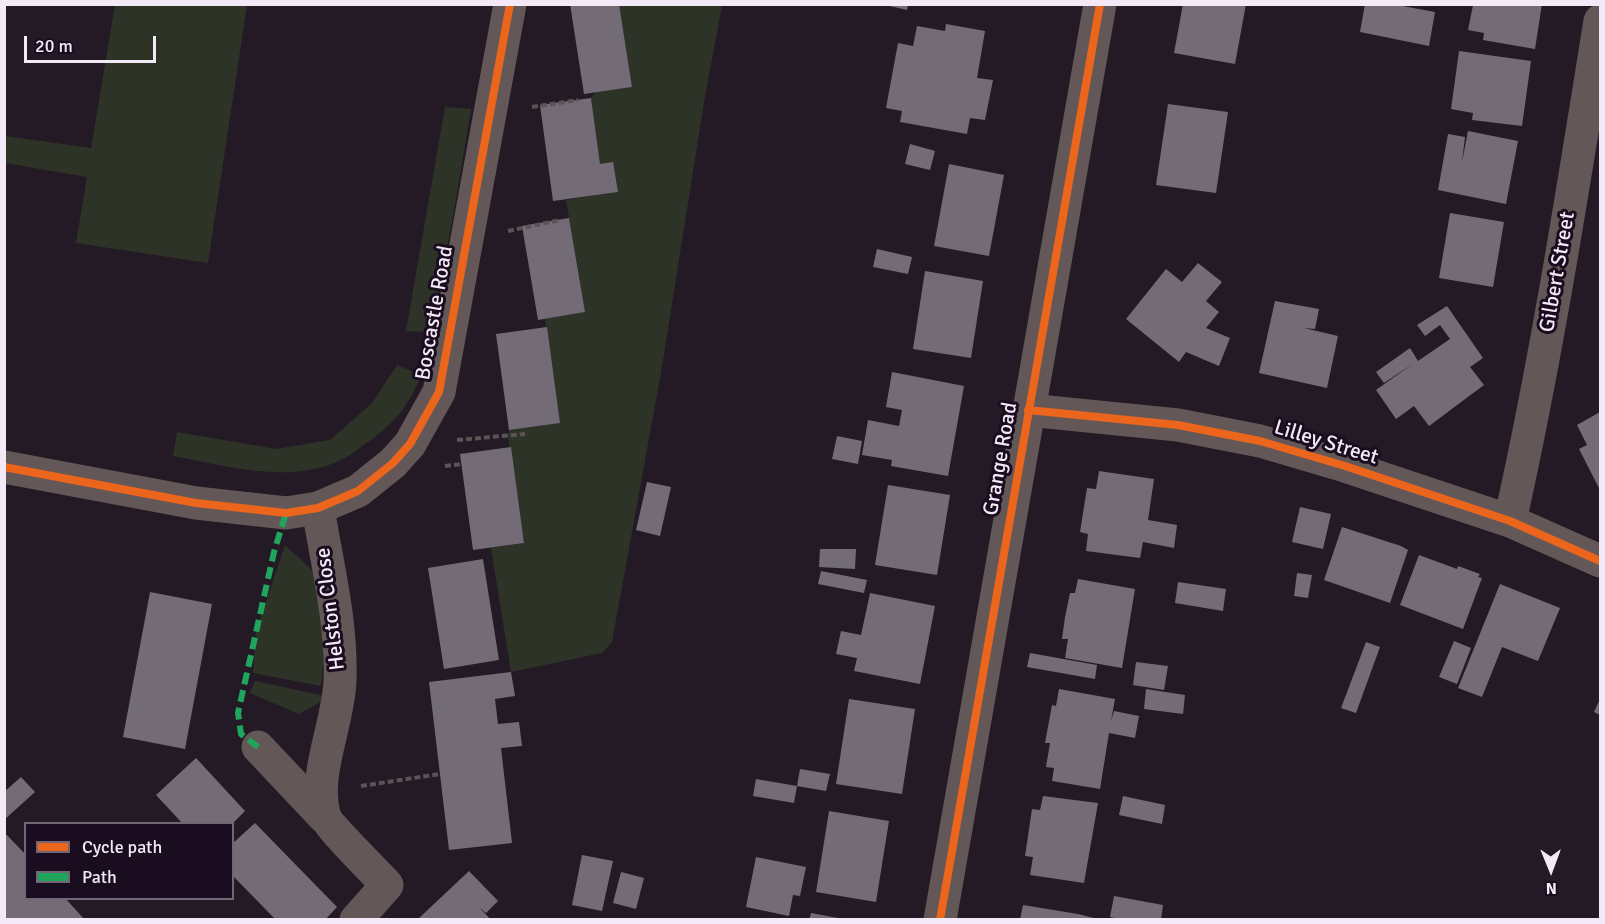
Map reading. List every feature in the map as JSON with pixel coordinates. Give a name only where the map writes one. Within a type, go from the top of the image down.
[{"type":"street","name":"Boscastle Road","points":[[4,467],[196,504],[286,513],[318,508],[358,491],[393,462],[410,444],[439,392],[510,4]]},
{"type":"street","name":"Grange Road","points":[[940,920],[1100,4]]},
{"type":"street","name":"Gilbert Street","points":[[1510,521],[1548,335],[1600,21]]},
{"type":"street","name":"Lilley Street","points":[[1028,410],[1178,425],[1260,441],[1345,466],[1510,521],[1600,561]]},
{"type":"street","name":"Helston Close","points":[[318,508],[333,596],[339,644],[340,681],[322,803]]},
{"type":"street","points":[[258,747],[322,803],[387,885],[356,920]]},
{"type":"path","points":[[466,244],[522,226],[560,220]]},
{"type":"path","points":[[410,444],[525,434]]},
{"type":"path","points":[[322,803],[375,785],[440,774]]},
{"type":"green space","points":[[115,5],[247,5],[208,263],[76,243],[87,177],[5,163],[5,136],[91,148]]},
{"type":"green space","points":[[619,5],[722,5],[704,102],[662,367],[612,642],[602,653],[511,672],[491,548],[524,543],[508,436],[509,430],[560,423],[545,319],[585,312],[566,200],[618,192],[600,165],[591,98],[596,92],[632,87]]},
{"type":"green space","points":[[445,107],[471,109],[453,217],[430,332],[406,331]]},
{"type":"green space","points":[[397,365],[421,375],[412,395],[385,429],[345,458],[303,471],[282,472],[238,468],[173,456],[177,432],[276,449],[330,440],[372,403]]},
{"type":"green space","points":[[285,545],[329,586],[321,686],[253,673],[256,632]]},
{"type":"green space","points":[[255,681],[329,697],[299,714],[250,693]]},
{"type":"building","points":[[570,4],[619,4],[632,87],[584,94]]},
{"type":"building","points":[[881,4],[908,4],[907,10]]},
{"type":"building","points":[[1183,4],[1246,4],[1235,64],[1174,53]]},
{"type":"building","points":[[1365,4],[1392,4],[1435,12],[1429,46],[1360,32]]},
{"type":"building","points":[[1489,4],[1542,4],[1535,49],[1483,40],[1484,33],[1468,30],[1473,5],[1489,6]]},
{"type":"building","points":[[946,24],[985,31],[977,78],[993,80],[985,120],[970,118],[967,134],[900,122],[902,111],[886,108],[898,43],[913,46],[917,26],[945,31]]},
{"type":"building","points":[[1459,51],[1531,61],[1522,126],[1472,120],[1473,113],[1451,109]]},
{"type":"building","points":[[591,98],[600,164],[613,162],[618,192],[553,201],[540,105]]},
{"type":"building","points":[[1168,104],[1228,112],[1216,193],[1156,185]]},
{"type":"building","points":[[1468,131],[1518,141],[1506,204],[1438,190],[1448,134],[1465,137],[1462,162]]},
{"type":"building","points":[[910,144],[935,151],[930,170],[905,164]]},
{"type":"building","points":[[949,164],[1004,175],[989,256],[934,246]]},
{"type":"building","points":[[1450,213],[1504,222],[1493,287],[1439,278]]},
{"type":"building","points":[[569,218],[585,312],[538,320],[522,226]]},
{"type":"building","points":[[877,249],[912,257],[908,274],[873,267]]},
{"type":"building","points":[[1198,263],[1222,282],[1206,301],[1219,312],[1206,328],[1230,338],[1219,366],[1186,352],[1179,362],[1126,319],[1166,269],[1182,282]]},
{"type":"building","points":[[925,271],[983,281],[971,358],[913,349]]},
{"type":"building","points":[[1275,301],[1319,309],[1315,329],[1304,328],[1338,336],[1327,388],[1259,373]]},
{"type":"building","points":[[1447,306],[1483,358],[1470,367],[1484,385],[1429,426],[1414,406],[1396,419],[1376,390],[1414,363],[1384,383],[1376,372],[1410,348],[1418,361],[1450,339],[1440,325],[1425,336],[1417,325]]},
{"type":"building","points":[[547,327],[560,423],[509,430],[496,334]]},
{"type":"building","points":[[892,372],[964,386],[948,476],[891,466],[892,460],[862,455],[868,420],[899,426],[902,410],[886,407]]},
{"type":"building","points":[[1600,412],[1600,490],[1579,449],[1587,445],[1577,425]]},
{"type":"building","points":[[837,436],[862,441],[858,464],[832,459]]},
{"type":"building","points":[[511,447],[524,543],[473,550],[460,454]]},
{"type":"building","points":[[1099,471],[1154,479],[1148,520],[1177,525],[1174,548],[1143,542],[1140,558],[1086,551],[1088,534],[1080,532],[1087,488],[1096,489]]},
{"type":"building","points":[[647,482],[671,487],[660,536],[636,530]]},
{"type":"building","points":[[888,485],[950,495],[937,575],[875,565]]},
{"type":"building","points":[[1300,507],[1331,514],[1323,549],[1292,542]]},
{"type":"building","points":[[1342,527],[1408,550],[1390,603],[1324,580]]},
{"type":"building","points":[[820,549],[856,549],[855,569],[819,567]]},
{"type":"building","points":[[1419,555],[1457,569],[1458,566],[1480,574],[1478,577],[1482,578],[1463,629],[1400,605]]},
{"type":"building","points":[[483,559],[499,660],[444,669],[428,568]]},
{"type":"building","points":[[821,571],[867,580],[864,593],[818,584]]},
{"type":"building","points":[[1297,573],[1312,575],[1308,598],[1294,596]]},
{"type":"building","points":[[1078,579],[1135,589],[1122,668],[1065,658],[1068,639],[1062,639],[1065,617],[1070,593],[1075,593]]},
{"type":"building","points":[[1178,582],[1226,589],[1223,611],[1175,603]]},
{"type":"building","points":[[1500,584],[1560,608],[1538,661],[1502,647],[1482,697],[1458,688]]},
{"type":"building","points":[[150,592],[212,604],[185,749],[123,737]]},
{"type":"building","points":[[870,593],[935,606],[920,684],[854,671],[857,658],[836,654],[841,631],[861,635]]},
{"type":"building","points":[[1454,641],[1471,648],[1457,684],[1439,677]]},
{"type":"building","points":[[1366,642],[1380,647],[1356,713],[1341,708]]},
{"type":"building","points":[[1030,653],[1097,665],[1095,679],[1027,667]]},
{"type":"building","points":[[1136,662],[1168,666],[1164,690],[1133,685]]},
{"type":"building","points":[[511,672],[515,696],[495,699],[498,724],[519,722],[522,746],[501,748],[512,843],[449,850],[429,682]]},
{"type":"building","points":[[1059,689],[1115,699],[1111,721],[1114,711],[1139,716],[1135,738],[1109,733],[1100,789],[1052,781],[1054,768],[1046,767],[1050,743],[1045,743],[1052,705],[1056,706]]},
{"type":"building","points":[[1146,689],[1185,695],[1183,714],[1144,709]]},
{"type":"building","points":[[849,699],[915,709],[902,794],[836,784]]},
{"type":"building","points":[[1600,699],[1600,715],[1594,712]]},
{"type":"building","points":[[196,758],[245,811],[234,822],[181,822],[156,795]]},
{"type":"building","points":[[800,769],[830,774],[826,791],[797,786]]},
{"type":"building","points":[[21,777],[35,792],[4,820],[4,792]]},
{"type":"building","points":[[756,779],[797,786],[794,803],[753,796]]},
{"type":"building","points":[[1043,796],[1098,803],[1084,883],[1030,875],[1033,857],[1025,856],[1032,809],[1040,810]]},
{"type":"building","points":[[1123,796],[1165,805],[1162,824],[1119,815]]},
{"type":"building","points":[[829,811],[889,821],[876,902],[816,892]]},
{"type":"building","points":[[255,823],[337,907],[325,920],[276,920],[234,877],[234,842]]},
{"type":"building","points":[[4,832],[24,853],[24,900],[67,900],[85,920],[4,920]]},
{"type":"building","points":[[582,855],[613,861],[602,911],[572,905]]},
{"type":"building","points":[[756,857],[806,867],[800,896],[793,895],[789,916],[746,907]]},
{"type":"building","points":[[469,871],[498,901],[486,913],[479,907],[491,920],[417,920]]},
{"type":"building","points":[[621,872],[644,878],[636,909],[613,903]]},
{"type":"building","points":[[1114,896],[1163,905],[1161,920],[1123,920],[1110,917]]},
{"type":"building","points":[[1023,905],[1078,914],[1094,918],[1094,920],[1020,920]]},
{"type":"building","points":[[811,913],[838,918],[837,920],[809,920]]},
{"type":"marked path","points":[[258,747],[241,734],[238,713],[274,552],[286,513]]},
{"type":"cycle path","points":[[4,467],[196,503],[286,513],[318,508],[358,491],[393,463],[410,444],[439,392],[510,4]]},
{"type":"cycle path","points":[[940,920],[1100,4]]},
{"type":"cycle path","points":[[1028,410],[1178,425],[1260,441],[1345,466],[1510,521],[1600,561]]}]
